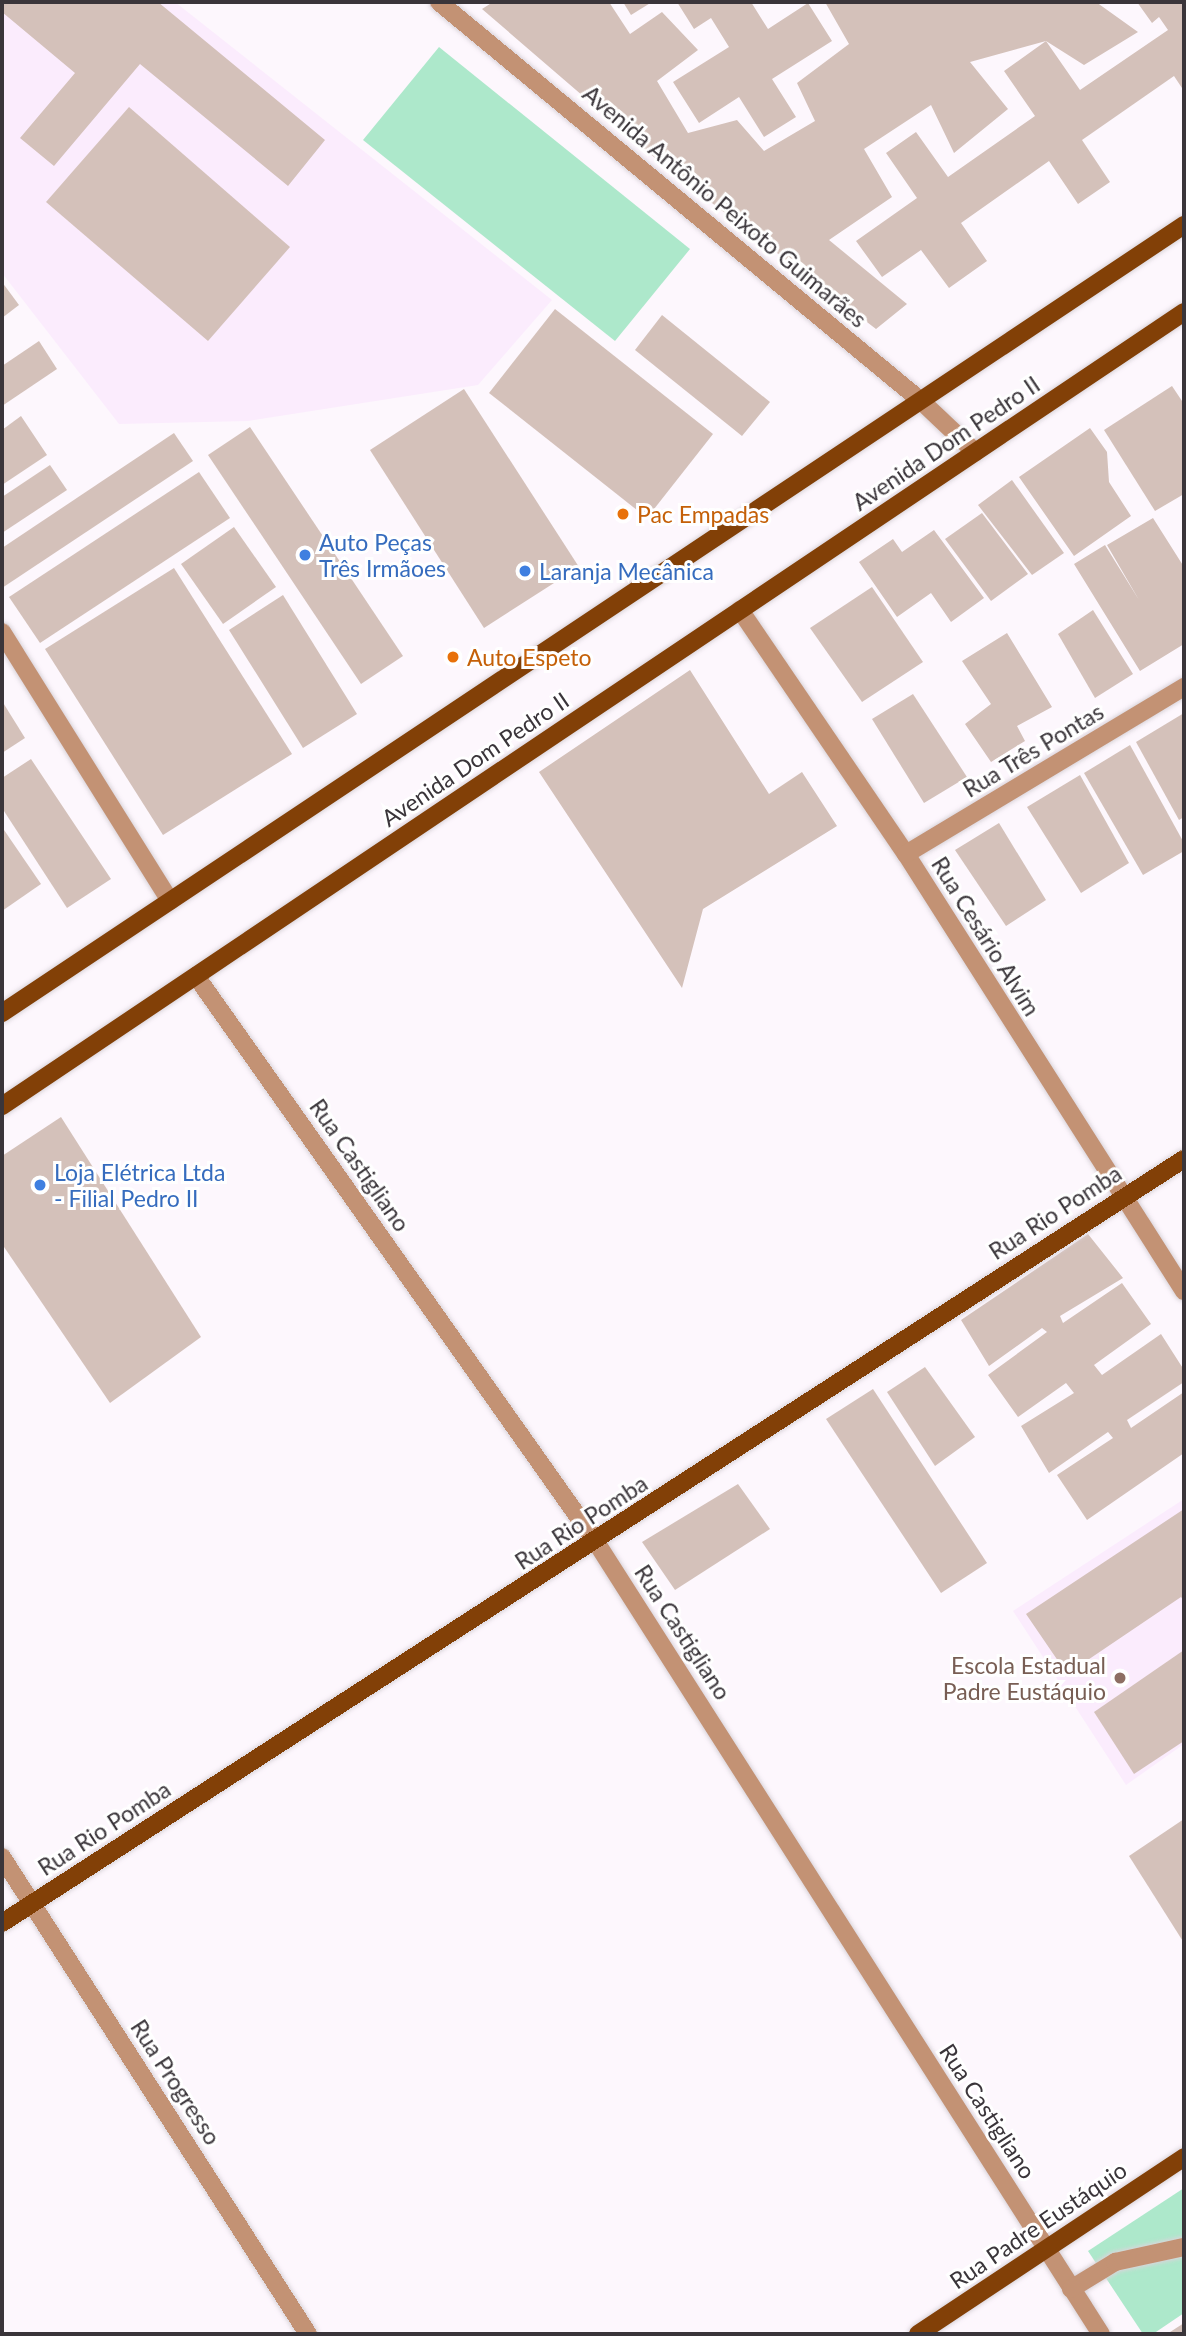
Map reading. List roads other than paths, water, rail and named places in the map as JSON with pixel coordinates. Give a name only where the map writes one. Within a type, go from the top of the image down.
[{"type":"main road","points":[[2,1013],[1184,225]]},
{"type":"main road","name":"Avenida Dom Pedro II","points":[[2,1106],[1184,312]]},
{"type":"main road","name":"Rua Rio Pomba","points":[[2,1923],[596,1542],[1184,1159]]},
{"type":"main road","name":"Rua Padre Eustáquio","points":[[918,2334],[1184,2157]]},
{"type":"street","name":"Avenida Antônio Peixoto Guimarães","points":[[441,2],[920,400],[975,452]]},
{"type":"street","name":"Rua Cesário Alvim","points":[[740,610],[906,854],[1184,1292]]},
{"type":"street","points":[[2,632],[170,901]]},
{"type":"street","name":"Rua Três Pontas","points":[[906,854],[1184,687]]},
{"type":"street","name":"Rua Castigliano","points":[[196,976],[596,1542],[1101,2334]]},
{"type":"street","name":"Rua Progresso","points":[[2,1857],[308,2334]]},
{"type":"street","points":[[1071,2289],[1115,2262],[1184,2247]]},
{"type":"place","name":"Pac Empadas","points":[[623,514]]},
{"type":"place","name":"Auto Peças Três Irmãoes","points":[[305,555]]},
{"type":"place","name":"Laranja Mecânica","points":[[525,571]]},
{"type":"place","name":"Auto Espeto","points":[[453,657]]},
{"type":"place","name":"Loja Elétrica Ltda - Filial Pedro II","points":[[40,1185]]},
{"type":"place","name":"Escola Estadual Padre Eustáquio","points":[[1120,1678]]}]
